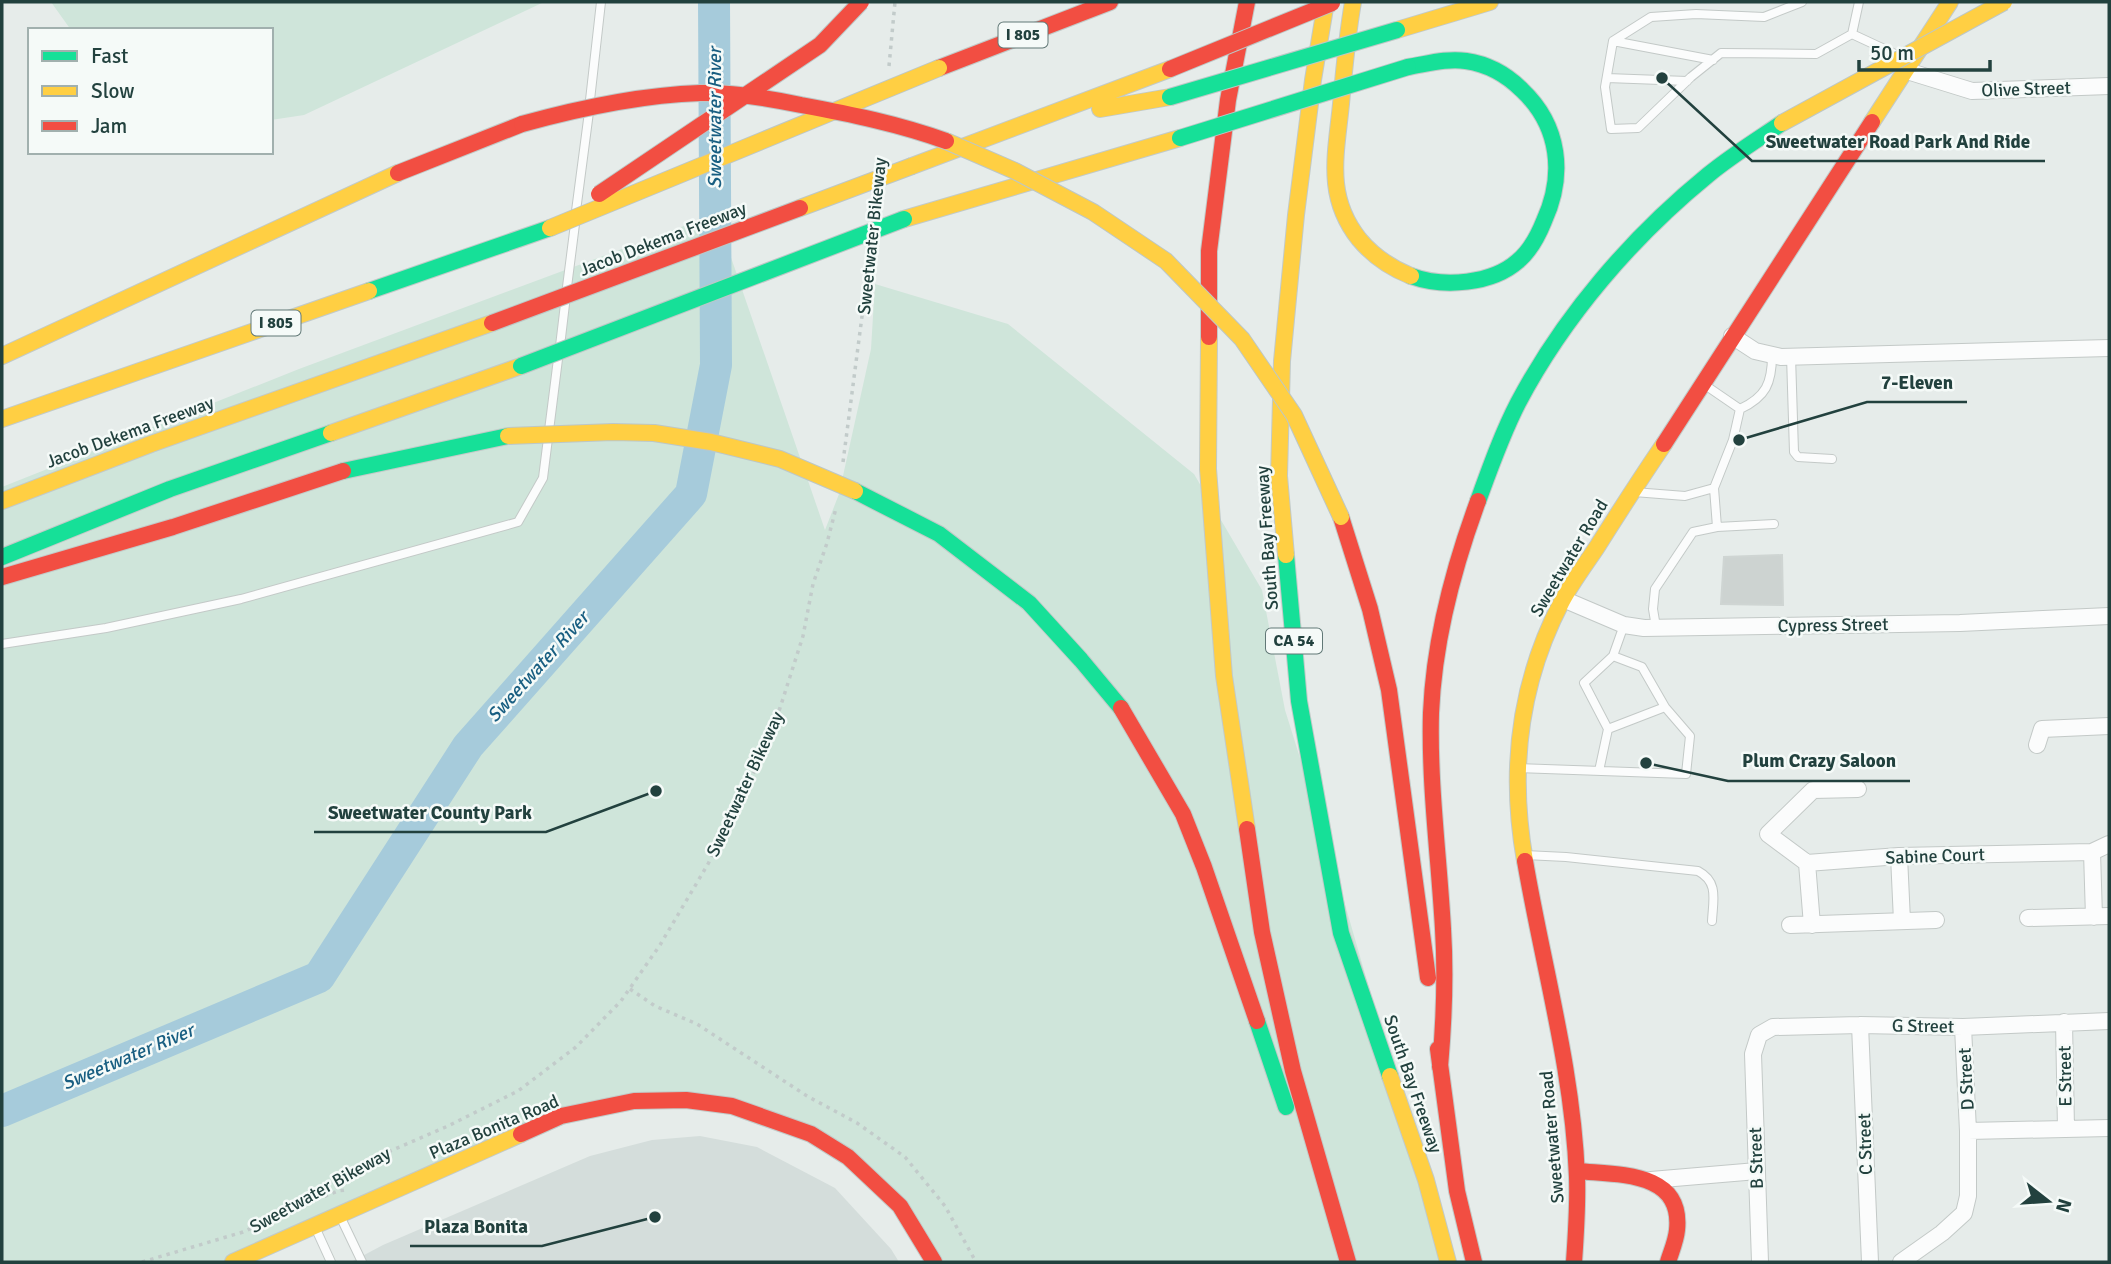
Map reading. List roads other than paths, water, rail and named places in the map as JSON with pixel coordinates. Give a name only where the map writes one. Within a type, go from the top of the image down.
[{"type":"main road","points":[[550,228],[820,45],[861,2]]},
{"type":"main road","name":"I 805","points":[[2,419],[550,228],[939,68],[1110,2]]},
{"type":"main road","points":[[1234,2],[1228,100],[1209,251],[1208,469],[1224,676],[1262,932],[1293,1071],[1348,1262]]},
{"type":"main road","points":[[1228,100],[1247,2]]},
{"type":"main road","name":"South Bay Freeway","points":[[1326,2],[1297,201],[1282,362],[1279,476],[1299,701],[1341,933],[1426,1180],[1448,1262]]},
{"type":"main road","name":"Jacob Dekema Freeway","points":[[2,502],[151,444],[492,323],[1038,119],[1334,2]]},
{"type":"main road","points":[[2,557],[170,489],[521,366],[904,219],[1180,138],[1236,119],[1408,68],[1464,61],[1502,72],[1530,96],[1550,124],[1557,153],[1558,184],[1550,210],[1533,244],[1514,265],[1481,279],[1446,284],[1403,275],[1375,258],[1351,231],[1336,193],[1336,169],[1338,132],[1353,2]]},
{"type":"main road","points":[[1038,119],[1170,97],[1490,2]]},
{"type":"main road","name":"Sweetwater Road","points":[[1574,1262],[1578,1171],[1563,1051],[1524,855],[1518,806],[1519,735],[1530,678],[1546,634],[1563,599],[1950,2]]},
{"type":"main road","points":[[1440,1068],[1446,994],[1431,739],[1435,673],[1444,614],[1458,557],[1501,438],[1529,384],[1561,333],[1591,293],[1669,209],[1709,174],[1783,123],[2004,2]]},
{"type":"main road","points":[[2,356],[407,169],[522,124],[584,107],[651,97],[702,93],[760,97],[888,123],[944,140],[1016,171],[1093,212],[1166,261],[1242,340],[1294,415],[1341,517],[1370,610],[1389,690],[1457,1191],[1474,1262]]},
{"type":"main road","points":[[2,577],[173,527],[349,469],[508,436],[654,433],[710,442],[780,459],[855,491],[939,534],[1029,603],[1127,716],[1183,814],[1204,867],[1266,1052],[1342,1262]]},
{"type":"main road","name":"Plaza Bonita Road","points":[[233,1262],[561,1116],[634,1101],[686,1100],[732,1106],[811,1134],[848,1157],[900,1206],[934,1262]]},
{"type":"main road","points":[[1578,1171],[1651,1180],[1663,1187],[1673,1200],[1677,1227],[1668,1262]]},
{"type":"street","name":"Olive Street","points":[[1907,65],[1972,90],[2109,86]]},
{"type":"street","points":[[1732,336],[1755,351],[1791,356],[2109,348]]},
{"type":"street","name":"Cypress Street","points":[[1563,599],[1624,625],[1656,627],[1961,623],[2109,616]]},
{"type":"street","points":[[2037,746],[2042,729],[2109,726]]},
{"type":"street","points":[[1812,925],[1807,863],[1768,834],[1813,790],[1858,789]]},
{"type":"street","name":"Sabine Court","points":[[1807,863],[1899,856],[2092,852],[2109,844]]},
{"type":"street","points":[[2028,918],[2102,917],[2092,852]]},
{"type":"street","points":[[1899,856],[1902,921]]},
{"type":"street","points":[[1790,925],[1936,919]]},
{"type":"street","name":"G Street","points":[[1753,1054],[1759,1035],[1773,1027],[1963,1027],[2109,1021]]},
{"type":"street","name":"E Street","points":[[2064,1022],[2066,1129]]},
{"type":"street","name":"C Street","points":[[1860,1025],[1870,1262]]},
{"type":"street","name":"D Street","points":[[1963,1027],[1968,1131]]},
{"type":"street","name":"B Street","points":[[1753,1054],[1760,1262]]},
{"type":"street","points":[[1901,1262],[1942,1233],[1964,1213],[1968,1196],[1968,1131],[2109,1129]]},
{"type":"street","points":[[1651,1180],[1757,1171]]},
{"type":"lane","points":[[2,644],[106,628],[241,599],[518,522],[543,478],[601,2]]},
{"type":"lane","points":[[1802,2],[1764,17],[1696,13],[1651,17],[1613,41],[1605,87],[1611,129],[1638,128],[1721,53],[1816,54],[1852,34],[1859,2]]},
{"type":"lane","points":[[1852,34],[1907,65]]},
{"type":"lane","points":[[1613,41],[1713,60]]},
{"type":"lane","points":[[1607,78],[1687,81]]},
{"type":"lane","points":[[1717,527],[1714,488],[1733,440],[1741,409],[1757,401],[1766,387],[1772,370],[1772,355]]},
{"type":"lane","points":[[1791,356],[1794,452],[1798,457],[1832,459]]},
{"type":"lane","points":[[1702,383],[1741,409]]},
{"type":"lane","points":[[1631,492],[1685,496],[1714,488]]},
{"type":"lane","points":[[1656,627],[1654,589],[1693,532],[1717,527],[1774,524]]},
{"type":"lane","points":[[1600,771],[1608,729],[1584,683],[1613,656],[1624,625]]},
{"type":"lane","points":[[1517,768],[1686,774],[1690,736],[1665,707],[1642,667],[1613,656]]},
{"type":"lane","points":[[1608,729],[1665,707]]},
{"type":"lane","points":[[1524,855],[1698,871],[1708,876],[1713,885],[1712,921]]},
{"type":"lane","points":[[340,1216],[362,1262]]},
{"type":"lane","points":[[315,1227],[331,1262]]},
{"type":"waterway","name":"Sweetwater River","points":[[2,1111],[319,977],[468,746],[691,494],[716,365],[714,2]]},
{"type":"place","name":"Sweetwater Road Park And Ride","points":[[1662,78]]},
{"type":"place","name":"7-Eleven","points":[[1739,440]]},
{"type":"place","name":"Plum Crazy Saloon","points":[[1646,763]]},
{"type":"place","name":"Sweetwater County Park","points":[[656,791]]},
{"type":"place","name":"Plaza Bonita","points":[[655,1217]]}]
